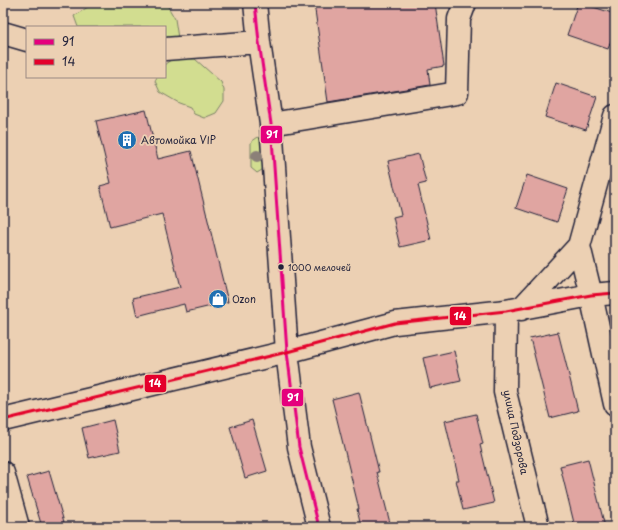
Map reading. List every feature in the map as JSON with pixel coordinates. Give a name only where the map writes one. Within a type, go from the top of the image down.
[{"type":"street","points":[[255,3],[271,124],[288,352],[299,447],[319,527]]},
{"type":"street","points":[[271,124],[457,93],[459,19],[466,3]]},
{"type":"street","points":[[3,33],[26,40]]},
{"type":"street","points":[[166,49],[259,42]]},
{"type":"street","points":[[615,116],[579,246],[615,404]]},
{"type":"street","points":[[514,310],[579,246]]},
{"type":"street","points":[[3,420],[288,352],[395,323],[514,310],[591,295],[615,293]]},
{"type":"street","name":"улица Подзорова","points":[[514,310],[506,392],[538,527]]},
{"type":"street","points":[[3,473],[18,527]]},
{"type":"green space","points":[[91,5],[137,7],[167,5],[175,19],[178,38],[166,40],[166,26],[78,26],[74,16]]},
{"type":"green space","points":[[174,58],[195,59],[221,82],[224,90],[224,101],[216,113],[204,118],[194,114],[190,107],[179,103],[160,92],[155,81],[156,78],[166,78],[166,63]]},
{"type":"green space","points":[[258,137],[265,142],[265,168],[257,173],[251,168],[251,142]]},
{"type":"building","points":[[314,3],[435,3],[444,66],[428,69],[430,85],[328,102]]},
{"type":"building","points":[[578,3],[615,14],[615,29],[608,49],[567,35]]},
{"type":"building","points":[[556,83],[597,97],[586,130],[545,117]]},
{"type":"building","points":[[146,110],[158,159],[191,151],[228,302],[186,312],[184,304],[137,316],[133,298],[180,287],[162,214],[110,227],[100,186],[111,183],[96,121]]},
{"type":"building","points":[[419,154],[426,183],[418,185],[431,240],[400,247],[393,217],[401,215],[388,161]]},
{"type":"building","points":[[527,175],[568,189],[557,222],[516,208]]},
{"type":"building","points":[[558,332],[578,411],[550,418],[530,338]]},
{"type":"building","points":[[454,351],[461,381],[430,388],[423,358]]},
{"type":"building","points":[[359,392],[391,527],[361,527],[357,509],[359,509],[332,399]]},
{"type":"building","points":[[476,414],[483,444],[480,445],[494,503],[463,510],[456,480],[459,480],[445,421]]},
{"type":"building","points":[[113,420],[120,451],[89,458],[82,428]]},
{"type":"building","points":[[252,420],[267,471],[245,478],[230,427]]},
{"type":"building","points":[[588,459],[605,527],[575,527],[560,466]]},
{"type":"building","points":[[49,471],[64,522],[42,527],[27,477]]},
{"type":"transit line","name":"91","points":[[255,3],[271,124],[287,352],[299,447],[319,527]]},
{"type":"transit line","name":"14","points":[[3,420],[287,352],[395,323],[506,311],[591,295],[615,293]]},
{"type":"place","name":"Автомойка VIP","points":[[127,140]]},
{"type":"place","name":"1000 мелочей","points":[[281,267]]},
{"type":"place","name":"Ozon","points":[[218,299]]}]
